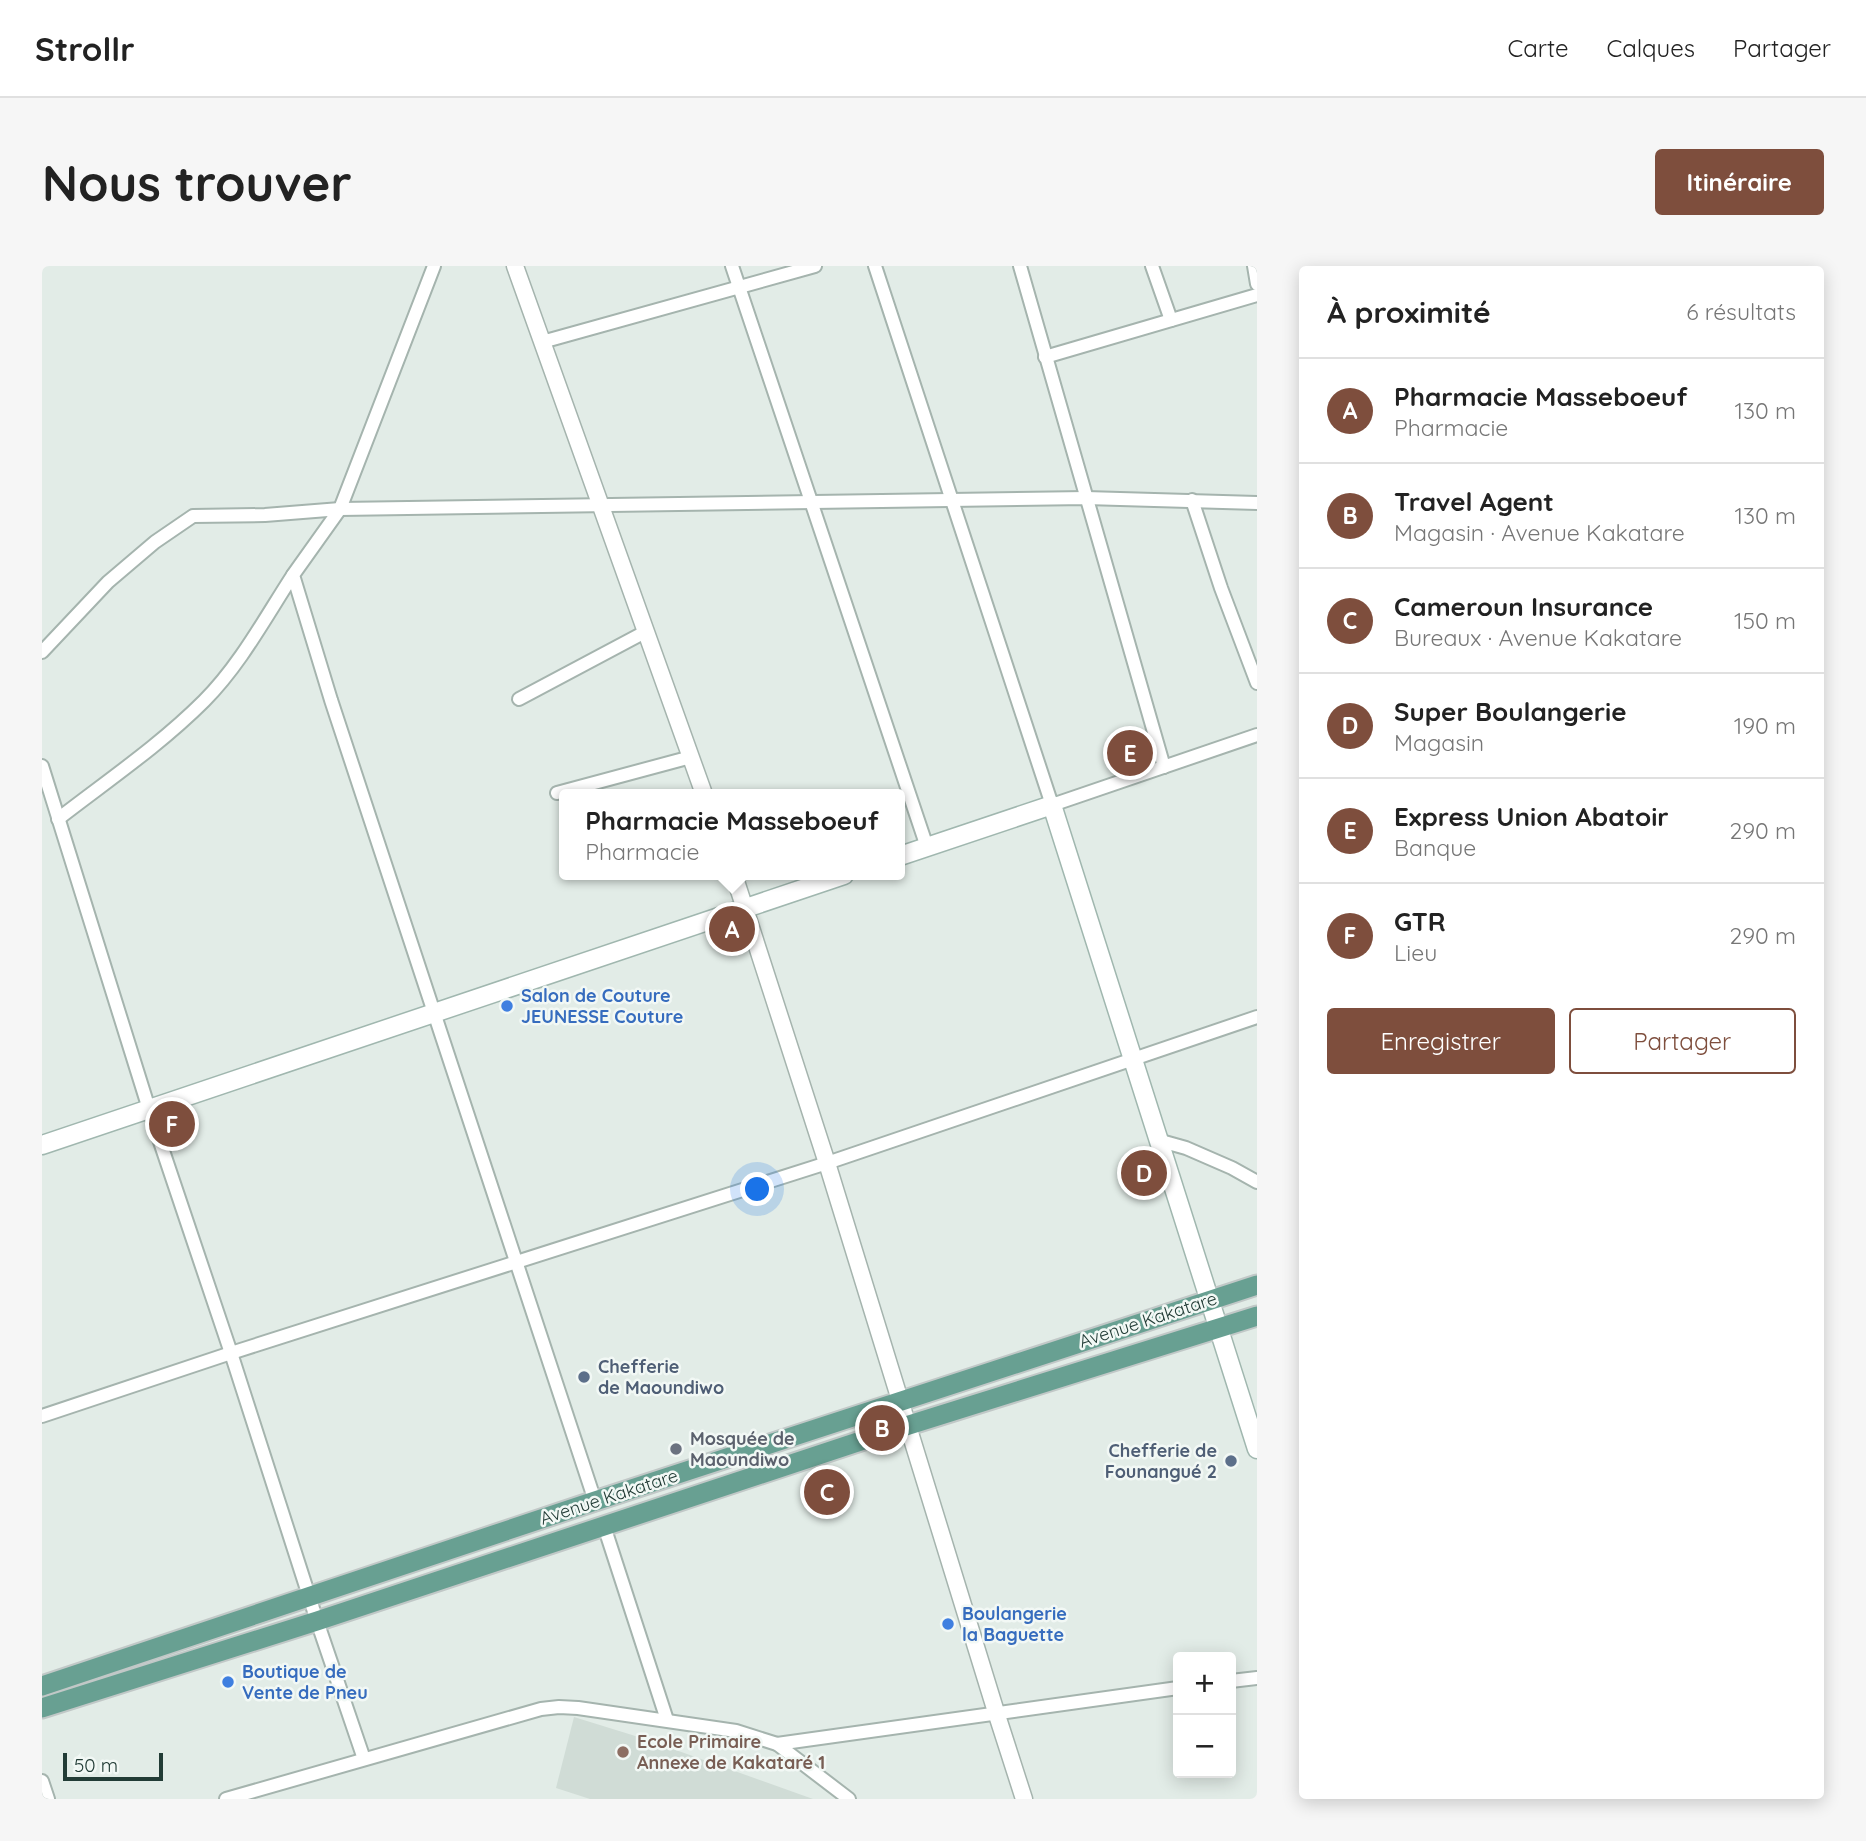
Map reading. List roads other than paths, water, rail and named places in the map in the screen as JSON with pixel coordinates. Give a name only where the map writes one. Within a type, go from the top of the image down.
[{"type":"main road","points":[[905,854],[1052,805],[1257,1449]]},
{"type":"main road","points":[[42,1145],[829,880]]},
{"type":"main road","name":"Avenue Kakatare","points":[[42,1686],[1257,1285]]},
{"type":"main road","name":"Avenue Kakatare","points":[[42,1708],[317,1621],[909,1424],[1257,1316]]},
{"type":"street","points":[[58,818],[138,757],[204,701],[229,672],[340,509],[433,266]]},
{"type":"street","points":[[515,266],[703,789]]},
{"type":"street","points":[[732,266],[927,847]]},
{"type":"street","points":[[542,342],[815,266]]},
{"type":"street","points":[[876,266],[1052,805],[1257,735]]},
{"type":"street","points":[[1020,266],[1164,767]]},
{"type":"street","points":[[1152,266],[1171,320]]},
{"type":"street","points":[[1255,266],[1257,284]]},
{"type":"street","points":[[1045,357],[1257,295]]},
{"type":"street","points":[[42,652],[108,582],[155,542],[193,516],[265,515],[340,509],[1086,498],[1257,503]]},
{"type":"street","points":[[1192,500],[1257,683]]},
{"type":"street","points":[[293,575],[433,1014],[595,1502]]},
{"type":"street","points":[[519,699],[645,632]]},
{"type":"street","points":[[572,789],[691,757]]},
{"type":"street","points":[[42,766],[149,1109],[364,1759]]},
{"type":"street","points":[[736,880],[909,1424],[1024,1799]]},
{"type":"street","points":[[42,1416],[827,1163],[1257,1017]]},
{"type":"street","points":[[1161,1141],[1222,1163],[1257,1182]]},
{"type":"street","points":[[604,1526],[667,1720]]},
{"type":"street","points":[[1236,1680],[1257,1678]]},
{"type":"street","points":[[777,1744],[1173,1689]]},
{"type":"street","points":[[226,1799],[541,1709],[559,1707],[736,1731],[777,1744],[849,1799]]},
{"type":"street","points":[[42,1781],[48,1799]]},
{"type":"place","name":"Express Union Abatoir","points":[[1130,753]]},
{"type":"place","name":"Pharmacie Masseboeuf","points":[[732,929]]},
{"type":"place","name":"Salon de Couture JEUNESSE Couture","points":[[507,1006]]},
{"type":"place","name":"GTR","points":[[172,1124]]},
{"type":"place","name":"Super Boulangerie","points":[[1144,1173]]},
{"type":"place","name":"Chefferie de Maoundiwo","points":[[584,1377]]},
{"type":"place","name":"Travel Agent","points":[[882,1428]]},
{"type":"place","name":"Mosquée de Maoundiwo","points":[[676,1449]]},
{"type":"place","name":"Chefferie de Founangué 2","points":[[1231,1461]]},
{"type":"place","name":"Cameroun Insurance","points":[[827,1492]]},
{"type":"place","name":"Boulangerie la Baguette","points":[[948,1624]]},
{"type":"place","name":"Boutique de Vente de Pneu","points":[[228,1682]]},
{"type":"place","name":"Ecole Primaire Annexe de Kakataré 1","points":[[623,1752]]}]
